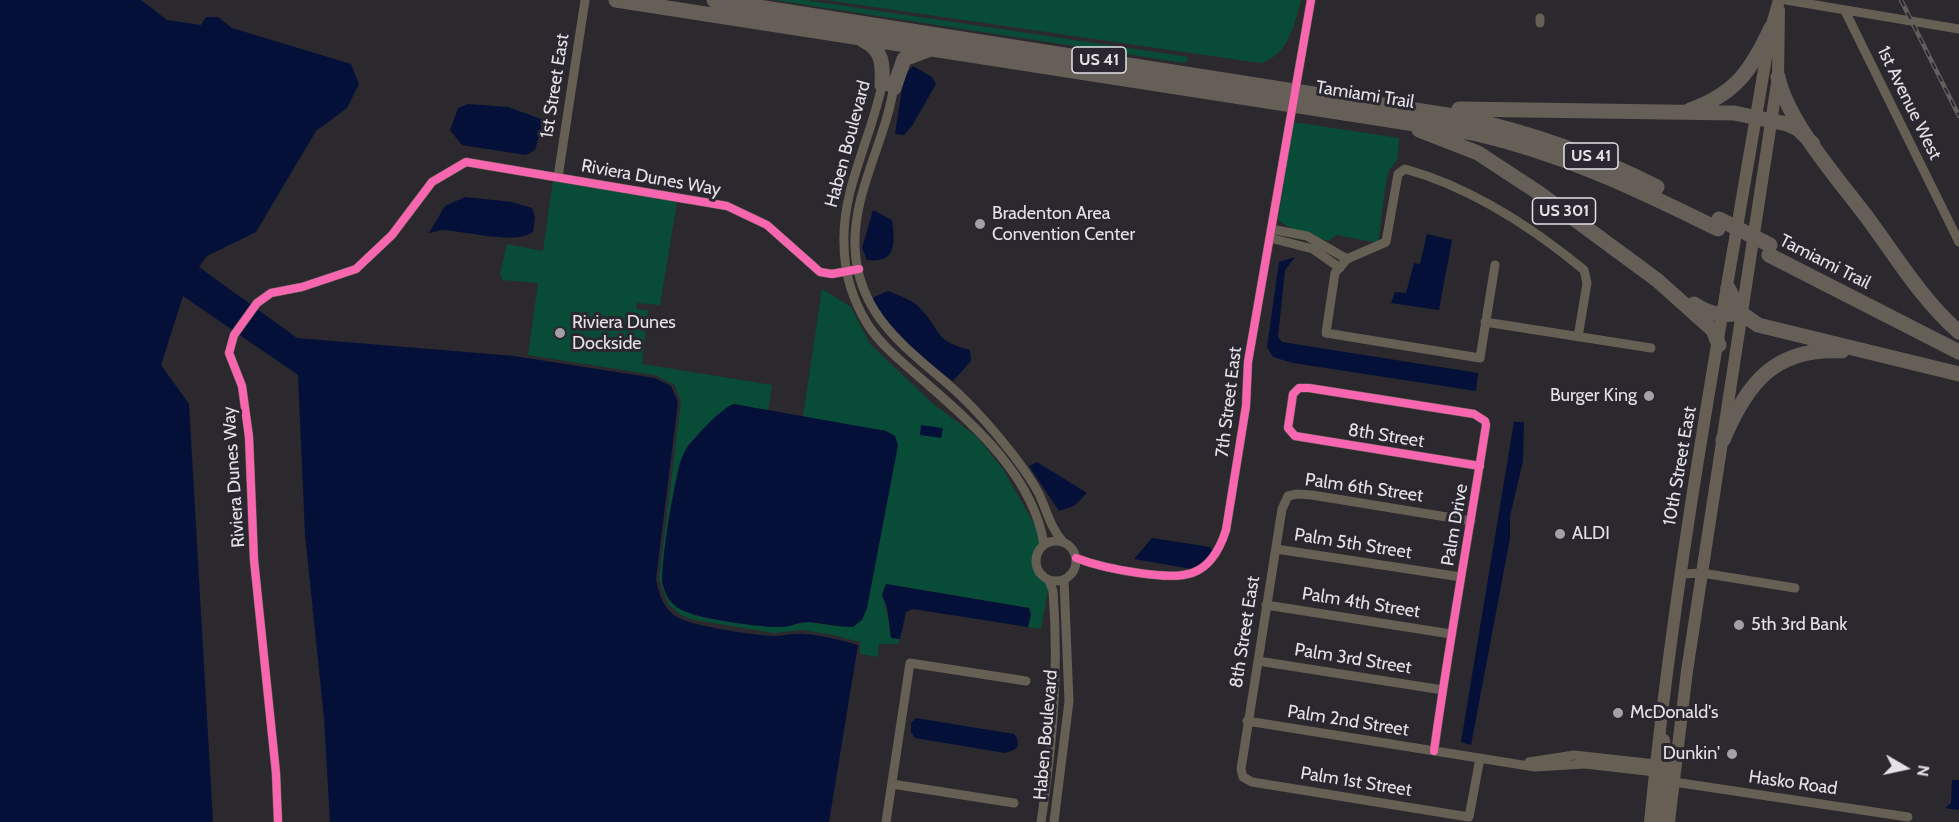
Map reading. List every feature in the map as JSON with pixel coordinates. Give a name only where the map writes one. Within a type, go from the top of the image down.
[{"type":"highway","name":"Tamiami Trail","points":[[616,0],[857,38],[895,35],[936,49],[1294,97],[1417,108],[1485,122],[1567,147],[1617,168],[1959,352]]},
{"type":"highway","name":"Tamiami Trail","points":[[714,0],[895,35],[1294,97],[1382,118],[1473,133],[1562,157],[1718,224]]},
{"type":"highway","points":[[1678,114],[1716,100],[1733,87],[1752,65],[1771,28]]},
{"type":"highway","points":[[857,38],[878,51],[882,58],[888,86]]},
{"type":"highway","points":[[888,86],[904,59],[920,51],[936,49]]},
{"type":"highway","points":[[1778,77],[1785,99],[1813,144],[1925,296],[1959,332]]},
{"type":"highway","points":[[1417,108],[1678,114],[1734,113],[1787,124],[1798,129],[1813,144]]},
{"type":"highway","name":"US 301","points":[[1382,118],[1478,153],[1539,193],[1657,280],[1713,330],[1719,345]]},
{"type":"highway","name":"Tamiami Trail","points":[[1769,250],[1959,340]]},
{"type":"highway","points":[[1657,280],[1709,313],[1724,315],[1741,313]]},
{"type":"highway","points":[[1728,288],[1741,313],[1758,325],[1959,374]]},
{"type":"highway","points":[[1723,440],[1738,405],[1748,390],[1777,364],[1803,353],[1825,350],[1878,356]]},
{"type":"main road","points":[[1763,119],[1771,28],[1779,0]]},
{"type":"main road","points":[[1763,119],[1778,77],[1779,0]]},
{"type":"main road","name":"10th Street East","points":[[1650,822],[1662,703],[1681,574],[1728,288],[1763,119]]},
{"type":"main road","name":"10th Street East","points":[[1669,822],[1702,573],[1741,313],[1763,119]]},
{"type":"main road","points":[[1662,703],[1665,762],[1674,782]]},
{"type":"main road","points":[[1656,768],[1662,777],[1664,789],[1661,822]]},
{"type":"street","name":"1st Street East","points":[[558,177],[585,0]]},
{"type":"street","name":"7th Street East","points":[[1076,558],[1101,567],[1171,577],[1188,576],[1212,561],[1222,545],[1246,406],[1248,362],[1311,0]]},
{"type":"street","points":[[1786,0],[1959,30]]},
{"type":"street","name":"1st Avenue West","points":[[1845,11],[1959,242]]},
{"type":"street","name":"Haben Boulevard","points":[[895,35],[882,139],[858,208],[855,249],[869,301],[888,331],[906,350],[960,395],[999,438],[1025,471],[1038,494],[1053,532],[1063,542]]},
{"type":"street","name":"Haben Boulevard","points":[[888,86],[847,207],[844,241],[846,270],[855,299],[872,330],[893,354],[947,401],[984,438],[1014,475],[1041,527],[1044,545]]},
{"type":"street","name":"Riviera Dunes Way","points":[[278,822],[276,773],[254,560],[249,437],[242,386],[229,353],[234,335],[257,303],[271,293],[302,287],[356,269],[392,235],[432,182],[466,162],[726,206],[767,225],[820,272],[832,274],[846,270]]},
{"type":"street","points":[[1495,265],[1480,358],[1326,333],[1335,273],[1347,259],[1386,242],[1398,174],[1406,169],[1435,177],[1500,211],[1584,270],[1587,283],[1578,337]]},
{"type":"street","points":[[1270,234],[1301,239],[1347,259]]},
{"type":"street","points":[[1327,251],[1340,268]]},
{"type":"street","points":[[846,270],[859,269]]},
{"type":"street","points":[[1485,322],[1651,348]]},
{"type":"street","name":"8th Street","points":[[1299,388],[1293,394],[1289,432],[1307,439],[1480,466]]},
{"type":"street","name":"Palm Drive","points":[[1299,388],[1479,415],[1486,425],[1434,751]]},
{"type":"street","points":[[947,401],[960,395]]},
{"type":"street","name":"Palm 6th Street","points":[[1288,496],[1312,495],[1471,521]]},
{"type":"street","name":"8th Street East","points":[[1241,773],[1275,549],[1282,509],[1288,496]]},
{"type":"street","points":[[1063,542],[1071,548],[1076,558],[1074,570],[1064,580],[1050,580],[1040,573],[1036,561],[1044,545],[1063,542]]},
{"type":"street","name":"Palm 5th Street","points":[[1275,549],[1461,577]]},
{"type":"street","name":"7th Street East","points":[[1074,570],[1101,567]]},
{"type":"street","points":[[1681,574],[1702,573],[1796,588]]},
{"type":"street","name":"Haben Boulevard","points":[[1041,822],[1054,738],[1057,676],[1053,591],[1050,580]]},
{"type":"street","name":"Haben Boulevard","points":[[1054,822],[1069,700],[1064,580]]},
{"type":"street","name":"Palm 4th Street","points":[[1266,605],[1451,634]]},
{"type":"street","name":"Palm 3rd Street","points":[[1258,662],[1443,690]]},
{"type":"street","points":[[886,822],[910,663],[1026,681]]},
{"type":"street","name":"Palm 2nd Street","points":[[1247,722],[1508,764],[1574,755],[1656,768]]},
{"type":"street","name":"Palm 1st Street","points":[[1241,773],[1252,782],[1469,818],[1480,758]]},
{"type":"street","name":"Hasko Road","points":[[1674,782],[1908,817]]},
{"type":"street","points":[[892,784],[1014,803]]},
{"type":"green space","points":[[774,0],[805,0],[1189,57],[1185,63]]},
{"type":"green space","points":[[826,0],[1301,0],[1292,30],[1283,47],[1270,59],[1260,63]]},
{"type":"green space","points":[[1293,122],[1399,138],[1397,160],[1388,172],[1378,243],[1337,235],[1328,241],[1288,227],[1278,220]]},
{"type":"green space","points":[[553,181],[677,202],[660,305],[637,303],[636,309],[648,310],[642,364],[772,385],[768,411],[734,404],[717,416],[688,445],[679,464],[668,521],[662,584],[668,598],[696,616],[714,619],[781,627],[808,622],[843,627],[870,590],[898,445],[886,431],[803,417],[822,289],[851,307],[870,344],[931,402],[977,437],[1003,469],[1038,531],[1040,544],[1033,554],[1033,568],[1046,583],[1048,590],[1041,629],[1028,627],[1031,615],[1029,608],[886,584],[882,595],[889,623],[896,639],[900,639],[898,644],[879,644],[878,657],[860,654],[860,642],[829,634],[802,630],[774,633],[695,620],[681,615],[668,604],[659,579],[681,402],[675,385],[655,375],[528,355],[538,283],[503,280],[500,275],[507,244],[543,251]]},
{"type":"water","points":[[0,0],[141,0],[167,20],[201,25],[206,17],[218,17],[232,28],[351,64],[359,84],[347,108],[316,131],[256,232],[207,256],[199,267],[297,338],[514,356],[655,378],[671,386],[678,402],[656,579],[666,606],[679,618],[711,627],[767,636],[810,635],[858,645],[829,822],[330,822],[324,718],[305,534],[298,375],[183,296],[161,365],[189,404],[213,822],[0,822]]},
{"type":"water","points":[[913,66],[932,77],[936,84],[912,126],[904,135],[895,134],[904,76]]},
{"type":"water","points":[[468,104],[508,107],[541,119],[541,129],[535,150],[526,155],[462,145],[450,130],[458,108]]},
{"type":"water","points":[[465,197],[512,202],[532,208],[535,217],[533,232],[515,237],[443,230],[429,233],[445,206]]},
{"type":"water","points":[[873,210],[892,220],[893,243],[892,250],[884,259],[867,260],[862,248]]},
{"type":"water","points":[[1427,234],[1452,240],[1439,310],[1391,303],[1395,292],[1406,293],[1414,263],[1420,264]]},
{"type":"water","points":[[1295,257],[1285,270],[1278,337],[1282,342],[1478,373],[1476,391],[1293,363],[1273,357],[1267,347],[1279,262]]},
{"type":"water","points":[[888,291],[918,306],[944,339],[958,347],[970,350],[971,361],[953,381],[929,364],[885,321],[872,298]]},
{"type":"water","points":[[734,404],[886,431],[895,436],[898,445],[867,608],[862,620],[853,627],[808,622],[772,627],[728,622],[686,612],[670,601],[663,585],[663,560],[680,464],[691,442],[706,426]]},
{"type":"water","points":[[1514,422],[1524,422],[1523,461],[1510,516],[1510,538],[1471,745],[1461,742]]},
{"type":"water","points":[[921,425],[943,428],[941,438],[920,435]]},
{"type":"water","points":[[1037,462],[1087,493],[1074,506],[1059,511],[1029,466]]},
{"type":"water","points":[[1152,538],[1210,547],[1213,552],[1209,559],[1192,569],[1134,559]]},
{"type":"water","points":[[886,584],[1029,608],[1031,615],[1028,627],[913,609],[906,612],[900,639],[891,638],[887,607],[882,595]]},
{"type":"water","points":[[916,718],[1014,734],[1018,746],[1005,753],[915,738],[911,732],[911,723]]},
{"type":"water","points":[[1952,780],[1959,780],[1959,810],[1945,808],[1951,803]]},
{"type":"railway","points":[[1901,0],[1959,116]]},
{"type":"cycle path","points":[[1076,558],[1131,572],[1182,575],[1203,567],[1212,559],[1220,546],[1226,530],[1246,406],[1248,362],[1311,0]]},
{"type":"cycle path","points":[[278,822],[276,773],[254,560],[249,437],[242,386],[229,353],[234,335],[257,303],[271,293],[302,287],[356,269],[392,235],[432,182],[466,162],[727,206],[767,225],[820,272],[832,274],[859,269]]},
{"type":"cycle path","points":[[1434,751],[1480,466],[1485,421],[1474,414],[1309,388],[1299,388],[1293,394],[1288,428],[1295,436],[1480,466]]},
{"type":"place","name":"Bradenton Area Convention Center","points":[[980,224]]},
{"type":"place","name":"Riviera Dunes Dockside","points":[[560,333]]},
{"type":"place","name":"Burger King","points":[[1649,396]]},
{"type":"place","name":"ALDI","points":[[1560,534]]},
{"type":"place","name":"5th 3rd Bank","points":[[1739,625]]},
{"type":"place","name":"McDonald's","points":[[1618,713]]},
{"type":"place","name":"Dunkin'","points":[[1732,754]]}]
